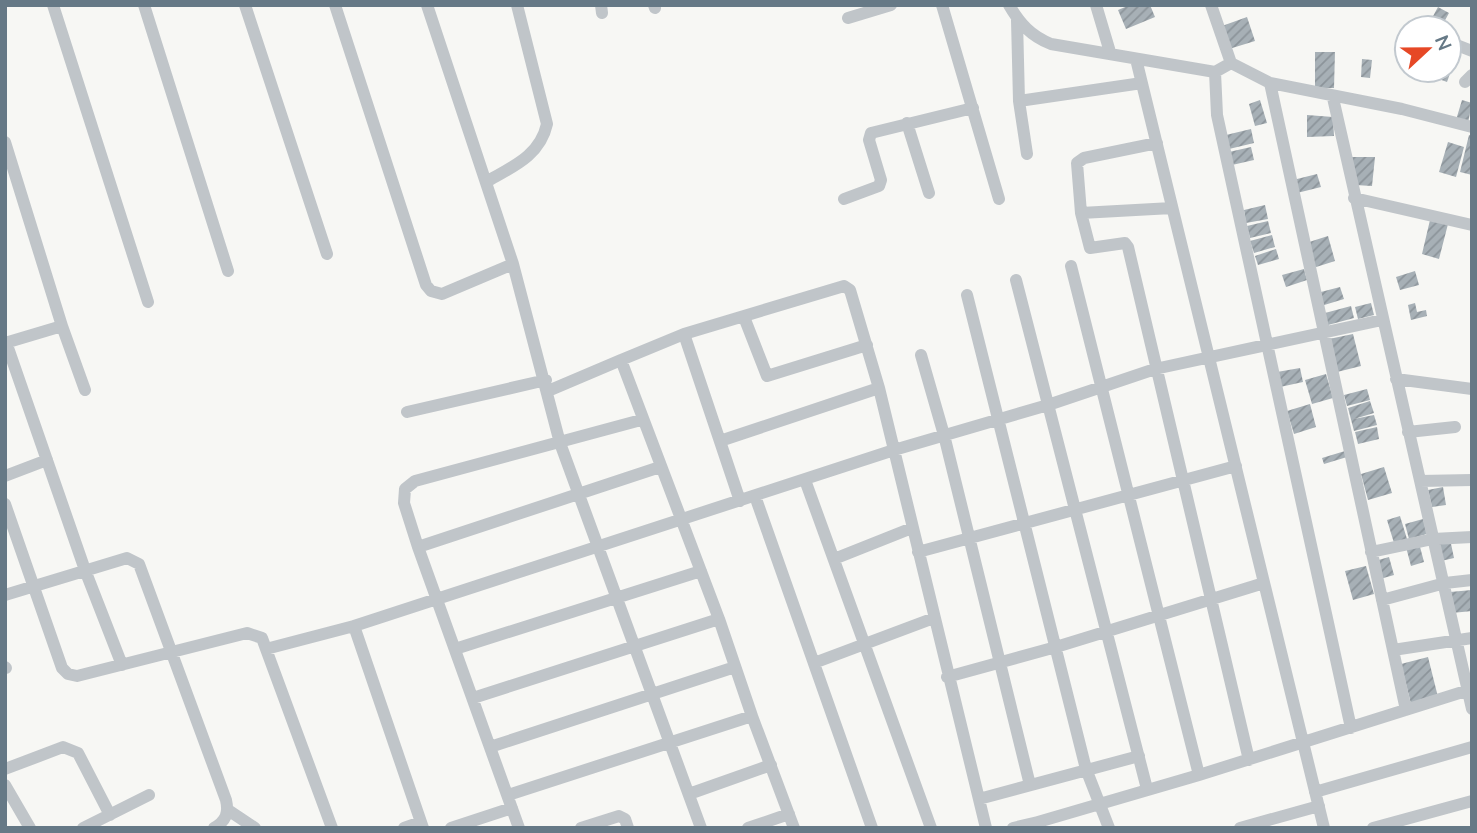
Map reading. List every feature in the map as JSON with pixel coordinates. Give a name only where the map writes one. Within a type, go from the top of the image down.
[{"type":"street","points":[[53,5],[148,302]]},
{"type":"street","points":[[144,5],[228,271]]},
{"type":"street","points":[[244,5],[327,254]]},
{"type":"street","points":[[335,5],[426,285],[436,294],[442,294],[513,264]]},
{"type":"street","points":[[427,5],[513,264],[561,443],[701,828]]},
{"type":"street","points":[[486,182],[527,158],[544,138],[547,124],[517,5]]},
{"type":"street","points":[[848,18],[891,5]]},
{"type":"street","points":[[942,5],[999,199]]},
{"type":"street","points":[[1009,5],[1017,20],[1034,37],[1051,44],[1215,72],[1230,63]]},
{"type":"street","points":[[1096,5],[1110,52]]},
{"type":"street","points":[[1211,5],[1230,63],[1270,83],[1334,98],[1402,109],[1472,127]]},
{"type":"street","points":[[1017,20],[1019,101],[1027,154]]},
{"type":"street","points":[[1136,59],[1324,828]]},
{"type":"street","points":[[1215,72],[1217,115],[1351,728]]},
{"type":"street","points":[[1019,101],[1142,83]]},
{"type":"street","points":[[1270,83],[1406,710]]},
{"type":"street","points":[[1334,98],[1354,198],[1472,709]]},
{"type":"street","points":[[844,199],[879,186],[881,180],[869,140],[871,133],[973,108]]},
{"type":"street","points":[[907,123],[929,193]]},
{"type":"street","points":[[5,142],[62,326],[85,390]]},
{"type":"street","points":[[1157,144],[1084,158],[1077,163],[1081,214],[1090,248],[1125,243],[1128,247],[1249,760]]},
{"type":"street","points":[[1354,198],[1472,225]]},
{"type":"street","points":[[1081,214],[1172,208]]},
{"type":"street","points":[[1071,266],[1199,775]]},
{"type":"street","points":[[1016,280],[1147,789]]},
{"type":"street","points":[[407,412],[547,386],[684,334],[844,286],[850,290],[879,388],[947,677],[986,828]]},
{"type":"street","points":[[967,295],[1086,769],[1109,828]]},
{"type":"street","points":[[744,317],[767,376],[867,345]]},
{"type":"street","points":[[267,649],[438,600],[894,450],[1048,405],[1155,369],[1382,320]]},
{"type":"street","points":[[62,326],[5,342],[85,570],[122,665]]},
{"type":"street","points":[[684,334],[740,501]]},
{"type":"street","points":[[921,355],[944,435],[1030,785]]},
{"type":"street","points":[[621,360],[641,420],[719,619],[794,828]]},
{"type":"street","points":[[1396,379],[1472,389]]},
{"type":"street","points":[[720,441],[879,388]]},
{"type":"street","points":[[519,828],[418,547],[404,503],[405,489],[415,481],[641,420]]},
{"type":"street","points":[[1408,432],[1455,427]]},
{"type":"street","points":[[5,476],[47,460]]},
{"type":"street","points":[[918,552],[1236,466]]},
{"type":"street","points":[[418,547],[660,467]]},
{"type":"street","points":[[805,480],[931,828]]},
{"type":"street","points":[[1420,481],[1472,481]]},
{"type":"street","points":[[755,496],[872,828]]},
{"type":"street","points":[[5,504],[62,668],[68,674],[76,677],[247,633],[262,638],[328,827]]},
{"type":"street","points":[[834,559],[912,528]]},
{"type":"street","points":[[1371,552],[1433,539],[1472,537]]},
{"type":"street","points":[[5,595],[127,558],[139,564],[228,810],[255,828]]},
{"type":"street","points":[[455,649],[701,571]]},
{"type":"street","points":[[1382,600],[1445,583],[1472,580]]},
{"type":"street","points":[[947,677],[1056,647],[1264,583]]},
{"type":"street","points":[[814,663],[933,618]]},
{"type":"street","points":[[472,698],[719,619]]},
{"type":"street","points":[[354,625],[422,825],[404,828]]},
{"type":"street","points":[[1393,650],[1472,638]]},
{"type":"street","points":[[490,747],[735,667]]},
{"type":"street","points":[[1013,828],[1039,825],[1469,689]]},
{"type":"street","points":[[451,828],[510,802],[752,716]]},
{"type":"street","points":[[5,769],[69,747],[78,753],[110,815]]},
{"type":"street","points":[[1315,792],[1472,747]]},
{"type":"street","points":[[979,799],[1139,756]]},
{"type":"street","points":[[689,794],[771,765]]},
{"type":"street","points":[[5,785],[30,828]]},
{"type":"street","points":[[83,828],[149,795]]},
{"type":"street","points":[[1373,828],[1472,801]]},
{"type":"street","points":[[1240,828],[1318,806]]},
{"type":"street","points":[[214,828],[225,818],[228,810]]},
{"type":"street","points":[[748,828],[789,814]]},
{"type":"street","points":[[581,828],[619,816],[625,819],[628,828]]},
{"type":"building","points":[[1130,5],[1150,5],[1155,17],[1126,29],[1118,10]]},
{"type":"building","points":[[1438,7],[1449,13],[1448,14],[1434,14]]},
{"type":"building","points":[[1247,17],[1255,41],[1229,49],[1222,26]]},
{"type":"building","points":[[1315,52],[1335,52],[1334,88],[1315,88]]},
{"type":"building","points":[[1362,59],[1372,60],[1370,78],[1361,77]]},
{"type":"building","points":[[1260,100],[1267,123],[1255,126],[1249,104]]},
{"type":"building","points":[[1462,100],[1472,103],[1468,123],[1456,120]]},
{"type":"building","points":[[1307,115],[1333,117],[1334,136],[1307,137]]},
{"type":"building","points":[[1251,129],[1254,143],[1229,149],[1226,135]]},
{"type":"building","points":[[1469,135],[1472,136],[1472,175],[1460,172]]},
{"type":"building","points":[[1448,142],[1464,147],[1456,177],[1439,172]]},
{"type":"building","points":[[1251,147],[1254,160],[1232,165],[1229,152]]},
{"type":"building","points":[[1351,157],[1375,157],[1372,186],[1355,185]]},
{"type":"building","points":[[1317,174],[1321,187],[1297,193],[1293,180]]},
{"type":"building","points":[[1265,205],[1268,219],[1246,223],[1244,210]]},
{"type":"building","points":[[1430,220],[1448,224],[1439,259],[1422,254]]},
{"type":"building","points":[[1268,221],[1271,233],[1250,238],[1247,226]]},
{"type":"building","points":[[1272,235],[1275,247],[1254,253],[1250,241]]},
{"type":"building","points":[[1328,236],[1335,261],[1313,268],[1306,243]]},
{"type":"building","points":[[1276,249],[1279,259],[1258,265],[1255,256]]},
{"type":"building","points":[[1304,269],[1307,280],[1286,287],[1282,275]]},
{"type":"building","points":[[1415,271],[1419,285],[1400,290],[1396,277]]},
{"type":"building","points":[[1340,287],[1344,299],[1321,306],[1317,293]]},
{"type":"building","points":[[1371,303],[1374,315],[1358,319],[1355,307]]},
{"type":"building","points":[[1415,303],[1417,312],[1426,310],[1427,316],[1411,320],[1408,305]]},
{"type":"building","points":[[1351,306],[1354,318],[1328,325],[1325,313]]},
{"type":"building","points":[[1353,334],[1361,366],[1337,372],[1329,339]]},
{"type":"building","points":[[1300,368],[1303,382],[1280,387],[1277,372]]},
{"type":"building","points":[[1326,374],[1333,398],[1312,404],[1305,380]]},
{"type":"building","points":[[1367,389],[1370,400],[1347,406],[1344,395]]},
{"type":"building","points":[[1370,401],[1374,413],[1354,419],[1374,415],[1377,425],[1354,431],[1348,408]]},
{"type":"building","points":[[1310,404],[1316,427],[1294,434],[1287,411]]},
{"type":"building","points":[[1377,427],[1379,439],[1358,444],[1355,432]]},
{"type":"building","points":[[1345,451],[1347,457],[1324,464],[1322,458]]},
{"type":"building","points":[[1384,467],[1392,493],[1368,500],[1361,474]]},
{"type":"building","points":[[1443,487],[1446,505],[1432,507],[1428,490]]},
{"type":"building","points":[[1400,516],[1407,539],[1394,543],[1387,520]]},
{"type":"building","points":[[1423,519],[1427,534],[1409,539],[1405,524]]},
{"type":"building","points":[[1450,539],[1454,558],[1441,561],[1437,542]]},
{"type":"building","points":[[1419,543],[1424,562],[1411,566],[1406,547]]},
{"type":"building","points":[[1389,557],[1394,575],[1380,579],[1375,561]]},
{"type":"building","points":[[1366,566],[1374,594],[1353,600],[1345,571]]},
{"type":"building","points":[[1472,590],[1472,611],[1452,613],[1450,592]]},
{"type":"building","points":[[1428,657],[1438,697],[1411,704],[1401,664]]}]
